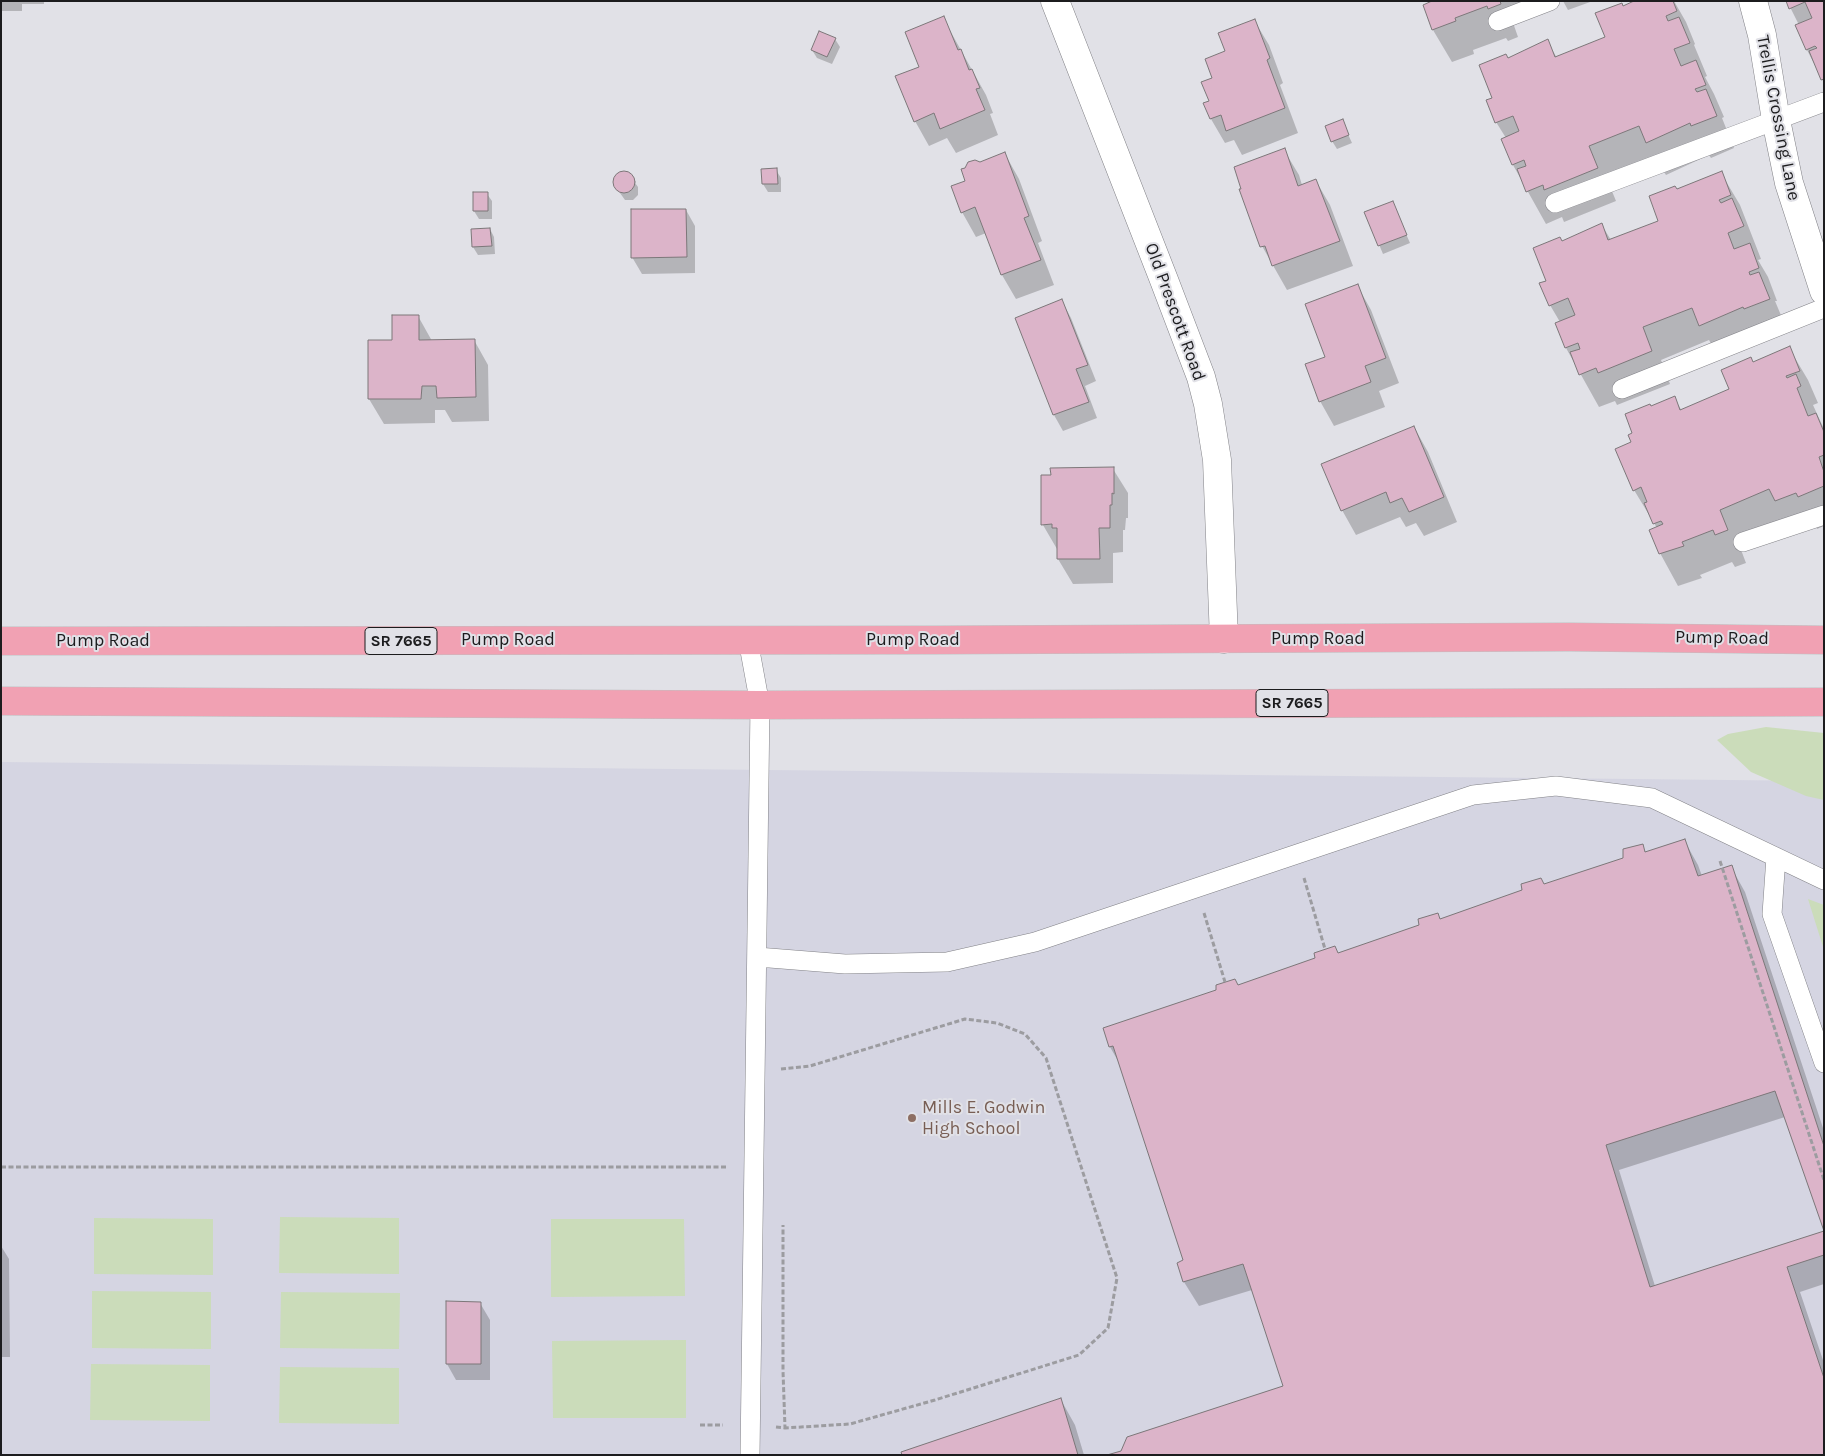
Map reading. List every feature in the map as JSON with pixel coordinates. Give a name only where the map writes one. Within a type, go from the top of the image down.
[{"type":"main road","name":"Pump Road","points":[[1,641],[1569,637],[1824,640]]},
{"type":"main road","name":"SR 7665","points":[[1,701],[760,705],[1824,702]]},
{"type":"street","name":"Old Prescott Road","points":[[1055,1],[1201,377],[1218,460],[1224,639]]},
{"type":"street","name":"Trellis Crossing Lane","points":[[1753,1],[1762,35],[1789,183],[1824,291]]},
{"type":"lane","points":[[1498,21],[1550,1]]},
{"type":"lane","points":[[1556,203],[1824,102]]},
{"type":"lane","points":[[1622,389],[1824,308]]},
{"type":"lane","points":[[1743,542],[1824,515]]},
{"type":"lane","points":[[748,640],[760,705],[750,1455]]},
{"type":"lane","points":[[757,957],[845,964],[947,962],[1035,942],[1472,794],[1556,786],[1652,798],[1824,880]]},
{"type":"lane","points":[[1776,856],[1772,914],[1824,1063]]},
{"type":"path","points":[[1718,855],[1824,1180]]},
{"type":"path","points":[[1302,873],[1325,949]]},
{"type":"path","points":[[1201,906],[1225,982]]},
{"type":"path","points":[[700,1426],[785,1428],[850,1424],[935,1400],[1079,1355],[1108,1328],[1118,1278],[1046,1058],[1025,1034],[997,1023],[965,1019],[810,1066],[781,1069]]},
{"type":"path","points":[[781,1059],[781,1078]]},
{"type":"path","points":[[1,1166],[726,1167],[754,1165]]},
{"type":"path","points":[[782,1224],[785,1428]]},
{"type":"shaded area","name":"Mills E. Godwin High School","points":[[1,762],[1824,781],[1824,1455],[1,1455]]},
{"type":"green space","points":[[1766,727],[1824,733],[1824,800],[1806,796],[1751,772],[1717,740],[1728,734]]},
{"type":"green space","points":[[1808,899],[1824,905],[1824,950]]},
{"type":"green space","points":[[280,1217],[399,1218],[399,1274],[279,1273]]},
{"type":"green space","points":[[94,1218],[213,1219],[213,1275],[94,1274]]},
{"type":"green space","points":[[551,1219],[684,1219],[685,1296],[551,1297]]},
{"type":"green space","points":[[92,1291],[211,1292],[211,1349],[92,1348]]},
{"type":"green space","points":[[281,1292],[400,1293],[399,1349],[280,1348]]},
{"type":"green space","points":[[686,1340],[686,1418],[553,1418],[552,1341]]},
{"type":"green space","points":[[91,1364],[210,1365],[210,1421],[90,1420]]},
{"type":"green space","points":[[280,1367],[399,1368],[399,1424],[279,1423]]},
{"type":"building","points":[[1432,1],[1500,1],[1501,4],[1488,9],[1487,6],[1455,18],[1456,21],[1432,30],[1423,5]]},
{"type":"building","points":[[1634,1],[1673,1],[1677,11],[1666,16],[1668,21],[1679,17],[1690,43],[1674,49],[1681,66],[1696,60],[1706,85],[1695,89],[1697,92],[1706,89],[1717,116],[1691,126],[1690,123],[1646,143],[1639,126],[1589,146],[1598,168],[1544,190],[1543,185],[1526,192],[1517,169],[1526,166],[1524,160],[1512,165],[1501,139],[1519,131],[1513,116],[1495,123],[1486,100],[1492,98],[1479,65],[1506,54],[1508,58],[1548,39],[1555,57],[1605,37],[1595,13],[1622,3],[1623,6]]},
{"type":"building","points":[[1786,1],[1824,1],[1824,79],[1821,80],[1809,51],[1817,48],[1815,46],[1806,50],[1795,25],[1812,18],[1805,2],[1789,9]]},
{"type":"building","points":[[944,16],[958,50],[961,49],[969,70],[972,69],[980,88],[976,89],[985,110],[940,129],[934,113],[914,122],[895,76],[919,67],[905,32]]},
{"type":"building","points":[[1255,19],[1270,58],[1267,60],[1285,108],[1226,131],[1221,115],[1210,119],[1203,103],[1209,101],[1201,82],[1212,78],[1205,59],[1225,51],[1218,33]]},
{"type":"building","points":[[819,31],[836,38],[827,57],[811,50]]},
{"type":"building","points":[[1343,119],[1349,135],[1331,142],[1325,126]]},
{"type":"building","points":[[1285,148],[1298,186],[1316,179],[1340,241],[1272,266],[1265,246],[1260,247],[1239,189],[1241,189],[1234,167]]},
{"type":"building","points":[[1005,152],[1029,216],[1024,218],[1041,260],[1001,275],[975,207],[961,213],[951,186],[965,181],[961,169],[965,168],[968,162],[975,160],[980,162]]},
{"type":"building","points":[[777,168],[778,184],[762,184],[761,169]]},
{"type":"building","points":[[624,171],[632,174],[635,182],[632,190],[624,193],[616,190],[613,182],[616,174]]},
{"type":"building","points":[[1722,171],[1731,195],[1719,200],[1721,203],[1732,198],[1744,226],[1728,233],[1734,249],[1750,243],[1759,268],[1749,272],[1750,275],[1759,272],[1770,299],[1744,309],[1743,307],[1699,326],[1692,308],[1643,327],[1652,351],[1598,373],[1596,368],[1579,375],[1570,352],[1580,349],[1578,343],[1565,348],[1555,323],[1575,315],[1568,298],[1549,306],[1539,283],[1546,281],[1533,248],[1560,237],[1562,241],[1602,223],[1608,240],[1658,221],[1649,196],[1675,186],[1677,189]]},
{"type":"building","points":[[473,192],[488,192],[488,211],[473,211]]},
{"type":"building","points":[[1393,201],[1407,235],[1378,246],[1364,212]]},
{"type":"building","points":[[631,209],[686,209],[687,257],[631,258]]},
{"type":"building","points":[[490,228],[492,246],[472,247],[471,229]]},
{"type":"building","points":[[1358,284],[1386,358],[1365,366],[1371,382],[1319,402],[1305,364],[1325,357],[1305,304]]},
{"type":"building","points":[[1062,299],[1088,365],[1076,369],[1089,402],[1053,415],[1015,318]]},
{"type":"building","points":[[392,315],[419,315],[419,340],[475,339],[476,397],[437,398],[436,386],[422,386],[421,399],[368,399],[368,340],[392,340]]},
{"type":"building","points":[[1790,346],[1800,371],[1786,376],[1787,378],[1796,374],[1801,386],[1797,388],[1808,416],[1816,413],[1824,432],[1824,455],[1819,457],[1824,472],[1824,486],[1798,497],[1796,493],[1775,501],[1769,489],[1720,510],[1728,530],[1715,535],[1713,530],[1682,542],[1684,546],[1659,554],[1649,530],[1663,524],[1661,521],[1653,524],[1644,503],[1647,502],[1641,487],[1633,491],[1615,449],[1631,442],[1628,435],[1632,433],[1625,414],[1675,396],[1680,410],[1729,389],[1721,370],[1751,357],[1753,362]]},
{"type":"building","points":[[1414,426],[1444,497],[1409,512],[1402,498],[1390,503],[1386,492],[1341,511],[1321,464]]},
{"type":"building","points":[[1114,467],[1114,494],[1112,493],[1112,505],[1110,505],[1110,528],[1099,528],[1100,559],[1057,559],[1057,528],[1052,528],[1052,524],[1041,525],[1041,475],[1051,475],[1050,468]]},
{"type":"building","points":[[1685,839],[1698,876],[1732,865],[1824,1146],[1824,1231],[1824,1255],[1787,1267],[1824,1378],[1824,1455],[1107,1455],[1121,1451],[1127,1437],[1283,1386],[1243,1264],[1183,1282],[1177,1263],[1183,1260],[1113,1046],[1109,1047],[1103,1028],[1216,990],[1216,985],[1235,979],[1238,985],[1315,958],[1314,953],[1335,946],[1338,953],[1419,925],[1418,919],[1438,913],[1440,919],[1522,890],[1521,884],[1541,878],[1544,884],[1623,858],[1623,849],[1643,844],[1645,852]],"holes":[[[1775,1091],[1824,1231],[1650,1287],[1606,1145]]]},
{"type":"building","points":[[446,1301],[481,1302],[481,1364],[446,1364]]},
{"type":"building","points":[[1061,1398],[1078,1455],[902,1455],[901,1452]]},
{"type":"place","name":"Mills E. Godwin High School","points":[[912,1118]]}]
